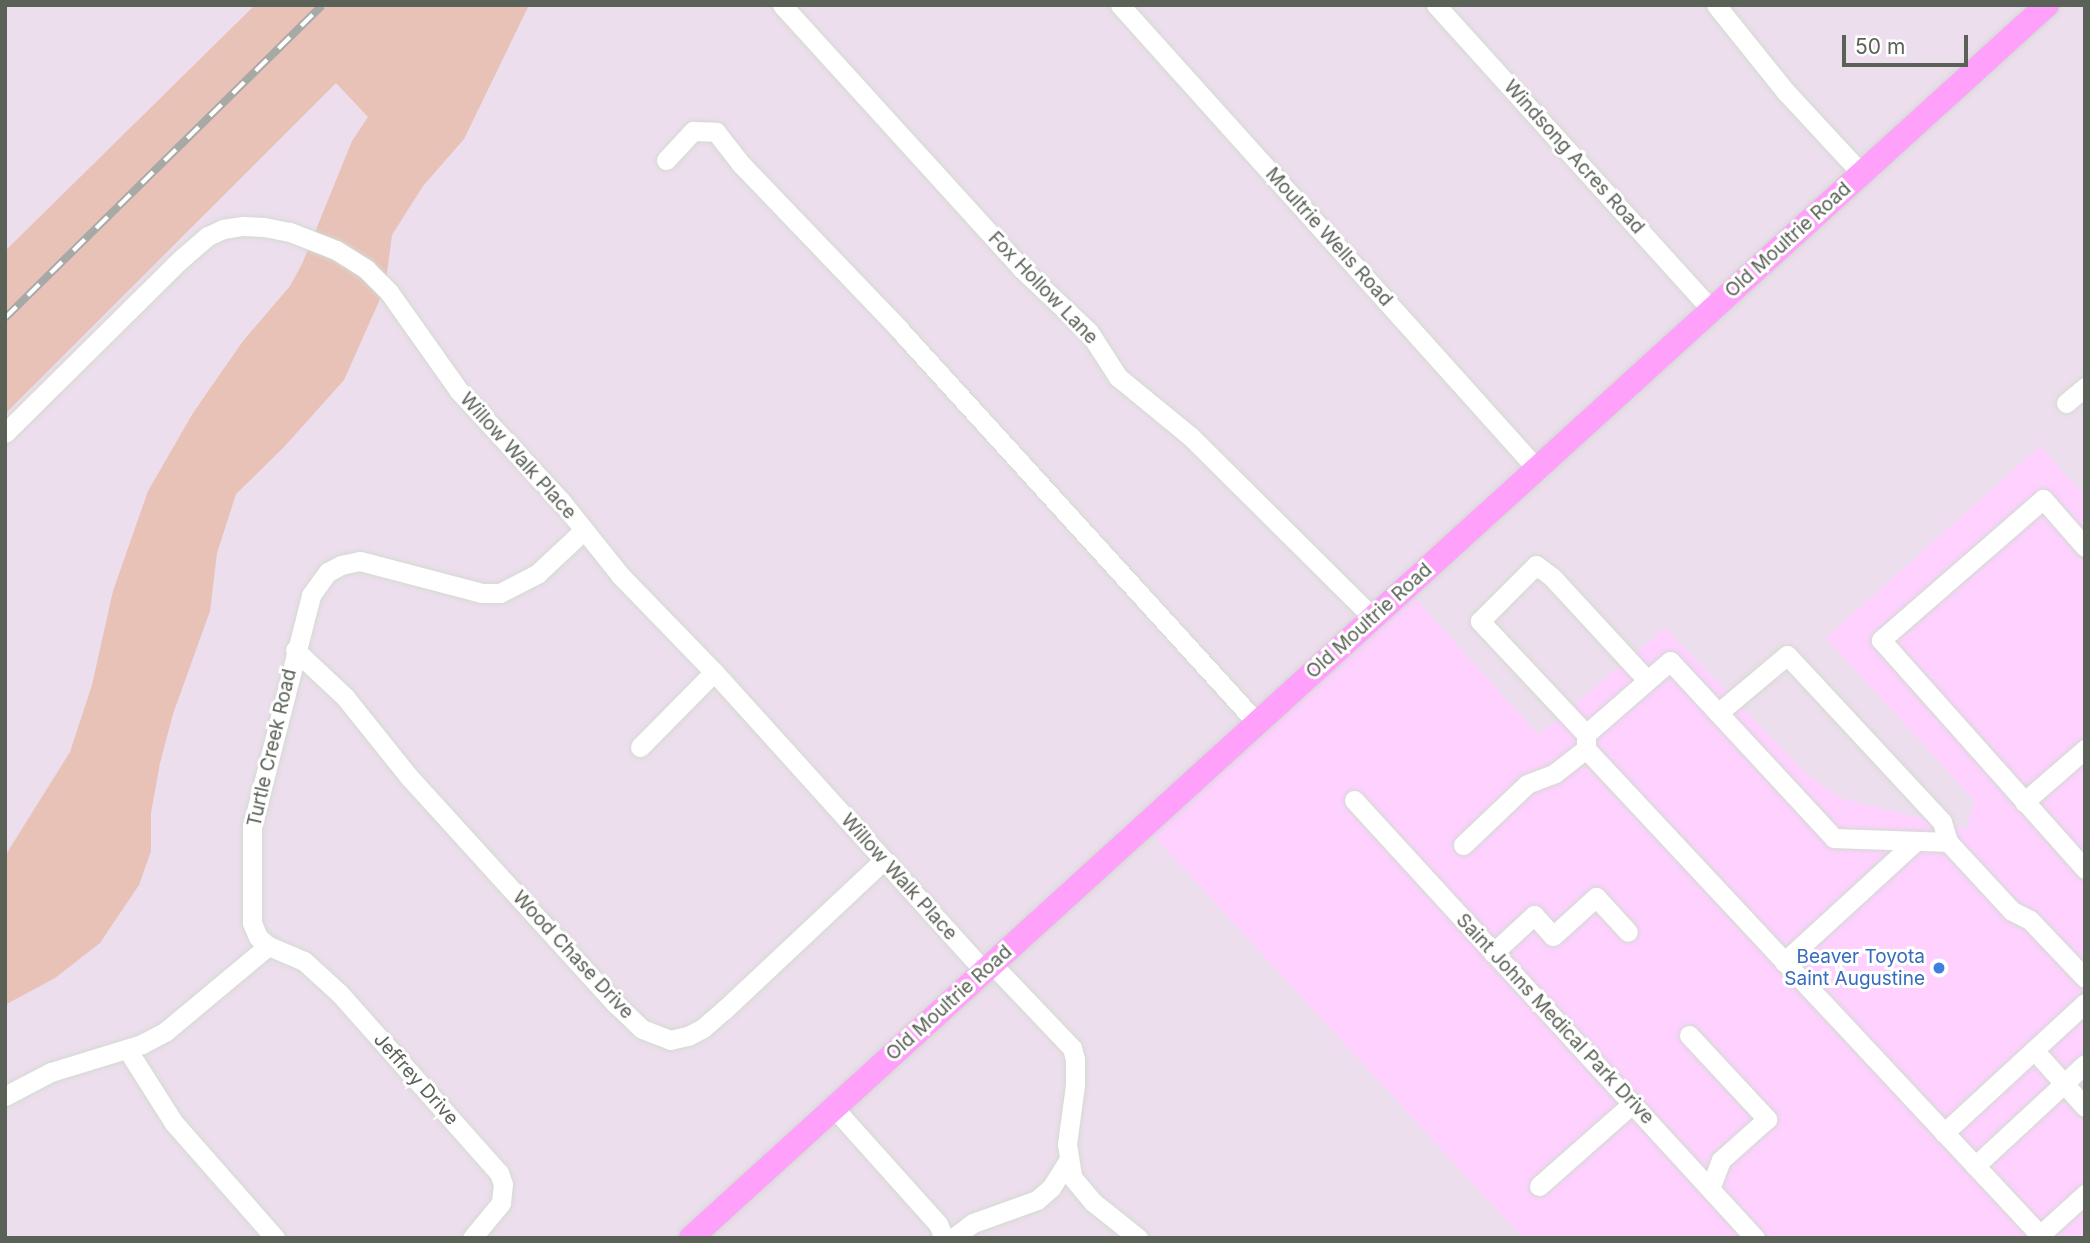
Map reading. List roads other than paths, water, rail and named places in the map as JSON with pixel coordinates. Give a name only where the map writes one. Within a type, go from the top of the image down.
[{"type":"main road","name":"Old Moultrie Road","points":[[691,1238],[2047,5]]},
{"type":"street","name":"Fox Hollow Lane","points":[[782,5],[1021,268],[1088,332],[1118,377],[1191,436],[1373,618]]},
{"type":"street","name":"Moultrie Wells Road","points":[[1120,5],[1537,468]]},
{"type":"street","name":"Windsong Acres Road","points":[[1436,5],[1712,310]]},
{"type":"street","points":[[1716,5],[1786,92],[1862,173]]},
{"type":"street","points":[[666,160],[693,131],[716,132],[741,164],[898,328],[1257,723]]},
{"type":"street","name":"Willow Walk Place","points":[[5,433],[180,260],[208,236],[223,229],[243,226],[264,228],[310,239],[336,250],[366,269],[397,302],[459,391],[645,602],[714,672],[884,860],[988,967],[1072,1048],[1075,1059],[1075,1085],[1066,1144],[1067,1162]]},
{"type":"street","points":[[2066,403],[2085,387]]},
{"type":"street","points":[[2085,547],[2043,499],[1881,640],[2085,869]]},
{"type":"street","name":"Turtle Creek Road","points":[[268,946],[258,937],[252,923],[252,827],[311,595],[328,572],[341,565],[360,561],[393,567],[472,591],[500,593],[537,574],[584,530]]},
{"type":"street","points":[[1647,680],[1540,565],[1536,565],[1480,621],[1784,962],[2040,1235],[2085,1194]]},
{"type":"street","name":"Wood Chase Drive","points":[[295,650],[345,697],[410,778],[616,1004],[642,1029],[670,1040],[688,1036],[713,1019],[884,860]]},
{"type":"street","points":[[1718,713],[1787,655],[1941,822],[1948,842],[2011,911],[2030,920],[2085,978]]},
{"type":"street","points":[[1463,845],[1527,784],[1555,773],[1647,680],[1670,661],[1834,838],[1948,842]]},
{"type":"street","points":[[640,747],[714,672]]},
{"type":"street","points":[[2024,802],[2085,749]]},
{"type":"street","name":"Saint Johns Medical Park Drive","points":[[1354,800],[1755,1238]]},
{"type":"street","points":[[1784,962],[1916,841]]},
{"type":"street","points":[[1493,953],[1534,915],[1553,936],[1596,897],[1628,932]]},
{"type":"street","points":[[5,1096],[51,1072],[127,1049],[166,1031],[268,946]]},
{"type":"street","name":"Jeffrey Drive","points":[[268,946],[303,961],[339,993],[499,1173],[503,1184],[501,1203],[472,1238]]},
{"type":"street","points":[[1944,1133],[2085,1003]]},
{"type":"street","points":[[1689,1034],[1767,1119],[1721,1160],[1710,1188]]},
{"type":"street","points":[[127,1049],[174,1124],[275,1238]]},
{"type":"street","points":[[2034,1050],[2085,1107]]},
{"type":"street","points":[[1975,1166],[2085,1065]]},
{"type":"street","points":[[1539,1186],[1632,1104]]},
{"type":"street","points":[[834,1108],[938,1224],[944,1238]]},
{"type":"street","points":[[954,1238],[973,1223],[1037,1200],[1051,1188],[1067,1162]]},
{"type":"street","points":[[1067,1162],[1078,1187],[1138,1238]]},
{"type":"railway","points":[[5,318],[322,5]]},
{"type":"place","name":"Beaver Toyota Saint Augustine","points":[[1939,968]]}]
